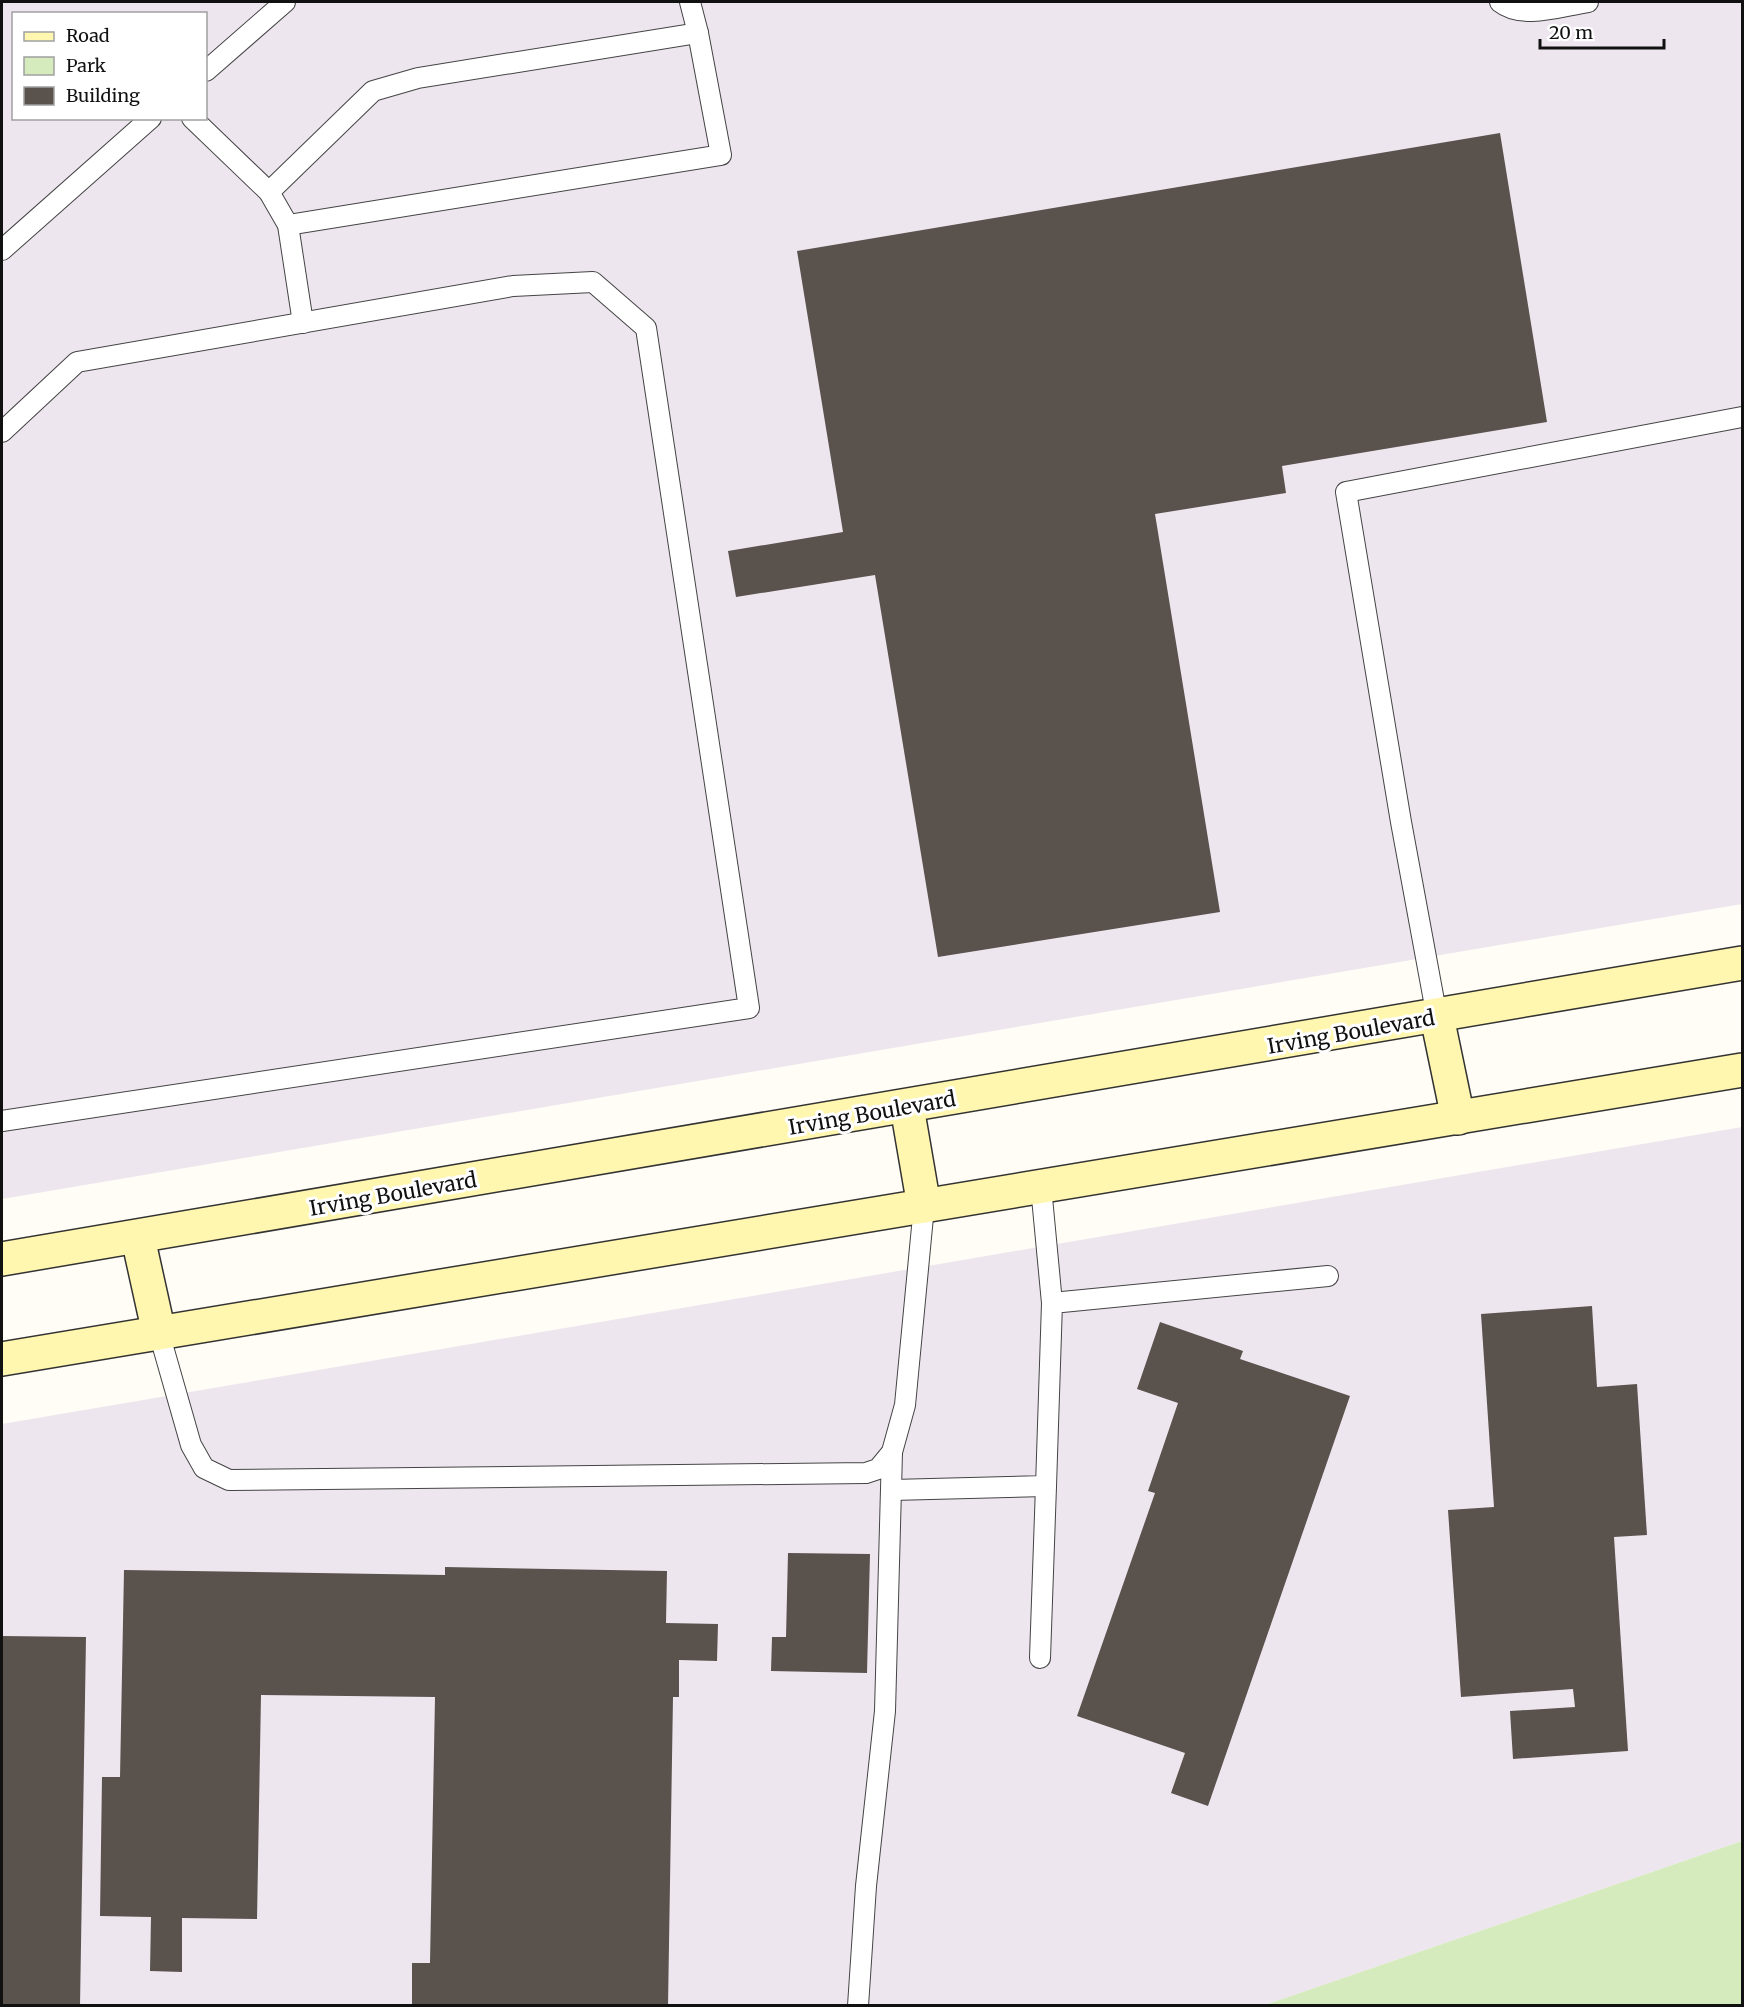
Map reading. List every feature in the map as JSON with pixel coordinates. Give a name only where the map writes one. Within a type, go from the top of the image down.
[{"type":"main road","name":"Irving Boulevard","points":[[2,1259],[138,1238],[1743,963]]},
{"type":"main road","points":[[1437,1017],[1458,1118]]},
{"type":"main road","points":[[2,1359],[1743,1070]]},
{"type":"main road","points":[[907,1107],[924,1206]]},
{"type":"main road","points":[[138,1238],[159,1333]]},
{"type":"lane","points":[[207,70],[285,2]]},
{"type":"lane","points":[[288,225],[721,155],[699,33],[690,2]]},
{"type":"lane","points":[[1500,2],[1507,7],[1532,11],[1588,2]]},
{"type":"lane","points":[[269,192],[372,91],[418,78],[699,33]]},
{"type":"lane","points":[[2,250],[149,120]]},
{"type":"lane","points":[[194,120],[269,192],[288,225],[303,323]]},
{"type":"lane","points":[[2,432],[77,362],[513,286],[592,282],[645,328],[749,1008],[2,1121]]},
{"type":"lane","points":[[1437,1017],[1346,492],[1743,417]]},
{"type":"lane","points":[[1040,1658],[1052,1303],[1041,1187]]},
{"type":"lane","points":[[858,2006],[866,1886],[885,1711],[892,1452],[904,1405],[924,1206]]},
{"type":"lane","points":[[1052,1303],[1328,1276]]},
{"type":"lane","points":[[159,1333],[191,1445],[204,1468],[229,1480],[866,1473],[878,1469],[892,1452]]},
{"type":"lane","points":[[892,1490],[1046,1486]]},
{"type":"shaded area","points":[[2,2],[1742,2],[1742,904],[2,1199]]},
{"type":"shaded area","points":[[1742,1127],[1742,1841],[1265,2005],[2,2005],[2,1424]]},
{"type":"green space","points":[[1742,1841],[1742,2005],[1265,2005]]},
{"type":"building","points":[[1500,133],[1547,422],[1282,466],[1286,493],[1155,514],[1220,912],[938,957],[875,575],[736,597],[728,551],[843,532],[797,251]]},
{"type":"building","points":[[1592,1306],[1597,1387],[1637,1384],[1647,1535],[1614,1537],[1628,1751],[1513,1759],[1510,1711],[1575,1707],[1573,1689],[1461,1697],[1448,1510],[1494,1507],[1481,1314]]},
{"type":"building","points":[[1160,1322],[1243,1351],[1240,1359],[1350,1396],[1208,1806],[1171,1793],[1185,1753],[1077,1716],[1155,1493],[1148,1491],[1178,1403],[1137,1389]]},
{"type":"building","points":[[788,1553],[870,1554],[867,1673],[771,1671],[772,1637],[786,1637]]},
{"type":"building","points":[[445,1567],[667,1571],[666,1623],[718,1624],[717,1661],[679,1660],[679,1697],[673,1697],[668,2006],[412,2006],[412,1963],[430,1963],[435,1697],[261,1695],[257,1919],[182,1918],[182,1972],[150,1971],[151,1917],[100,1916],[102,1777],[120,1777],[124,1570],[445,1575]]},
{"type":"building","points":[[2,1636],[86,1637],[80,2006],[2,2006]]}]
